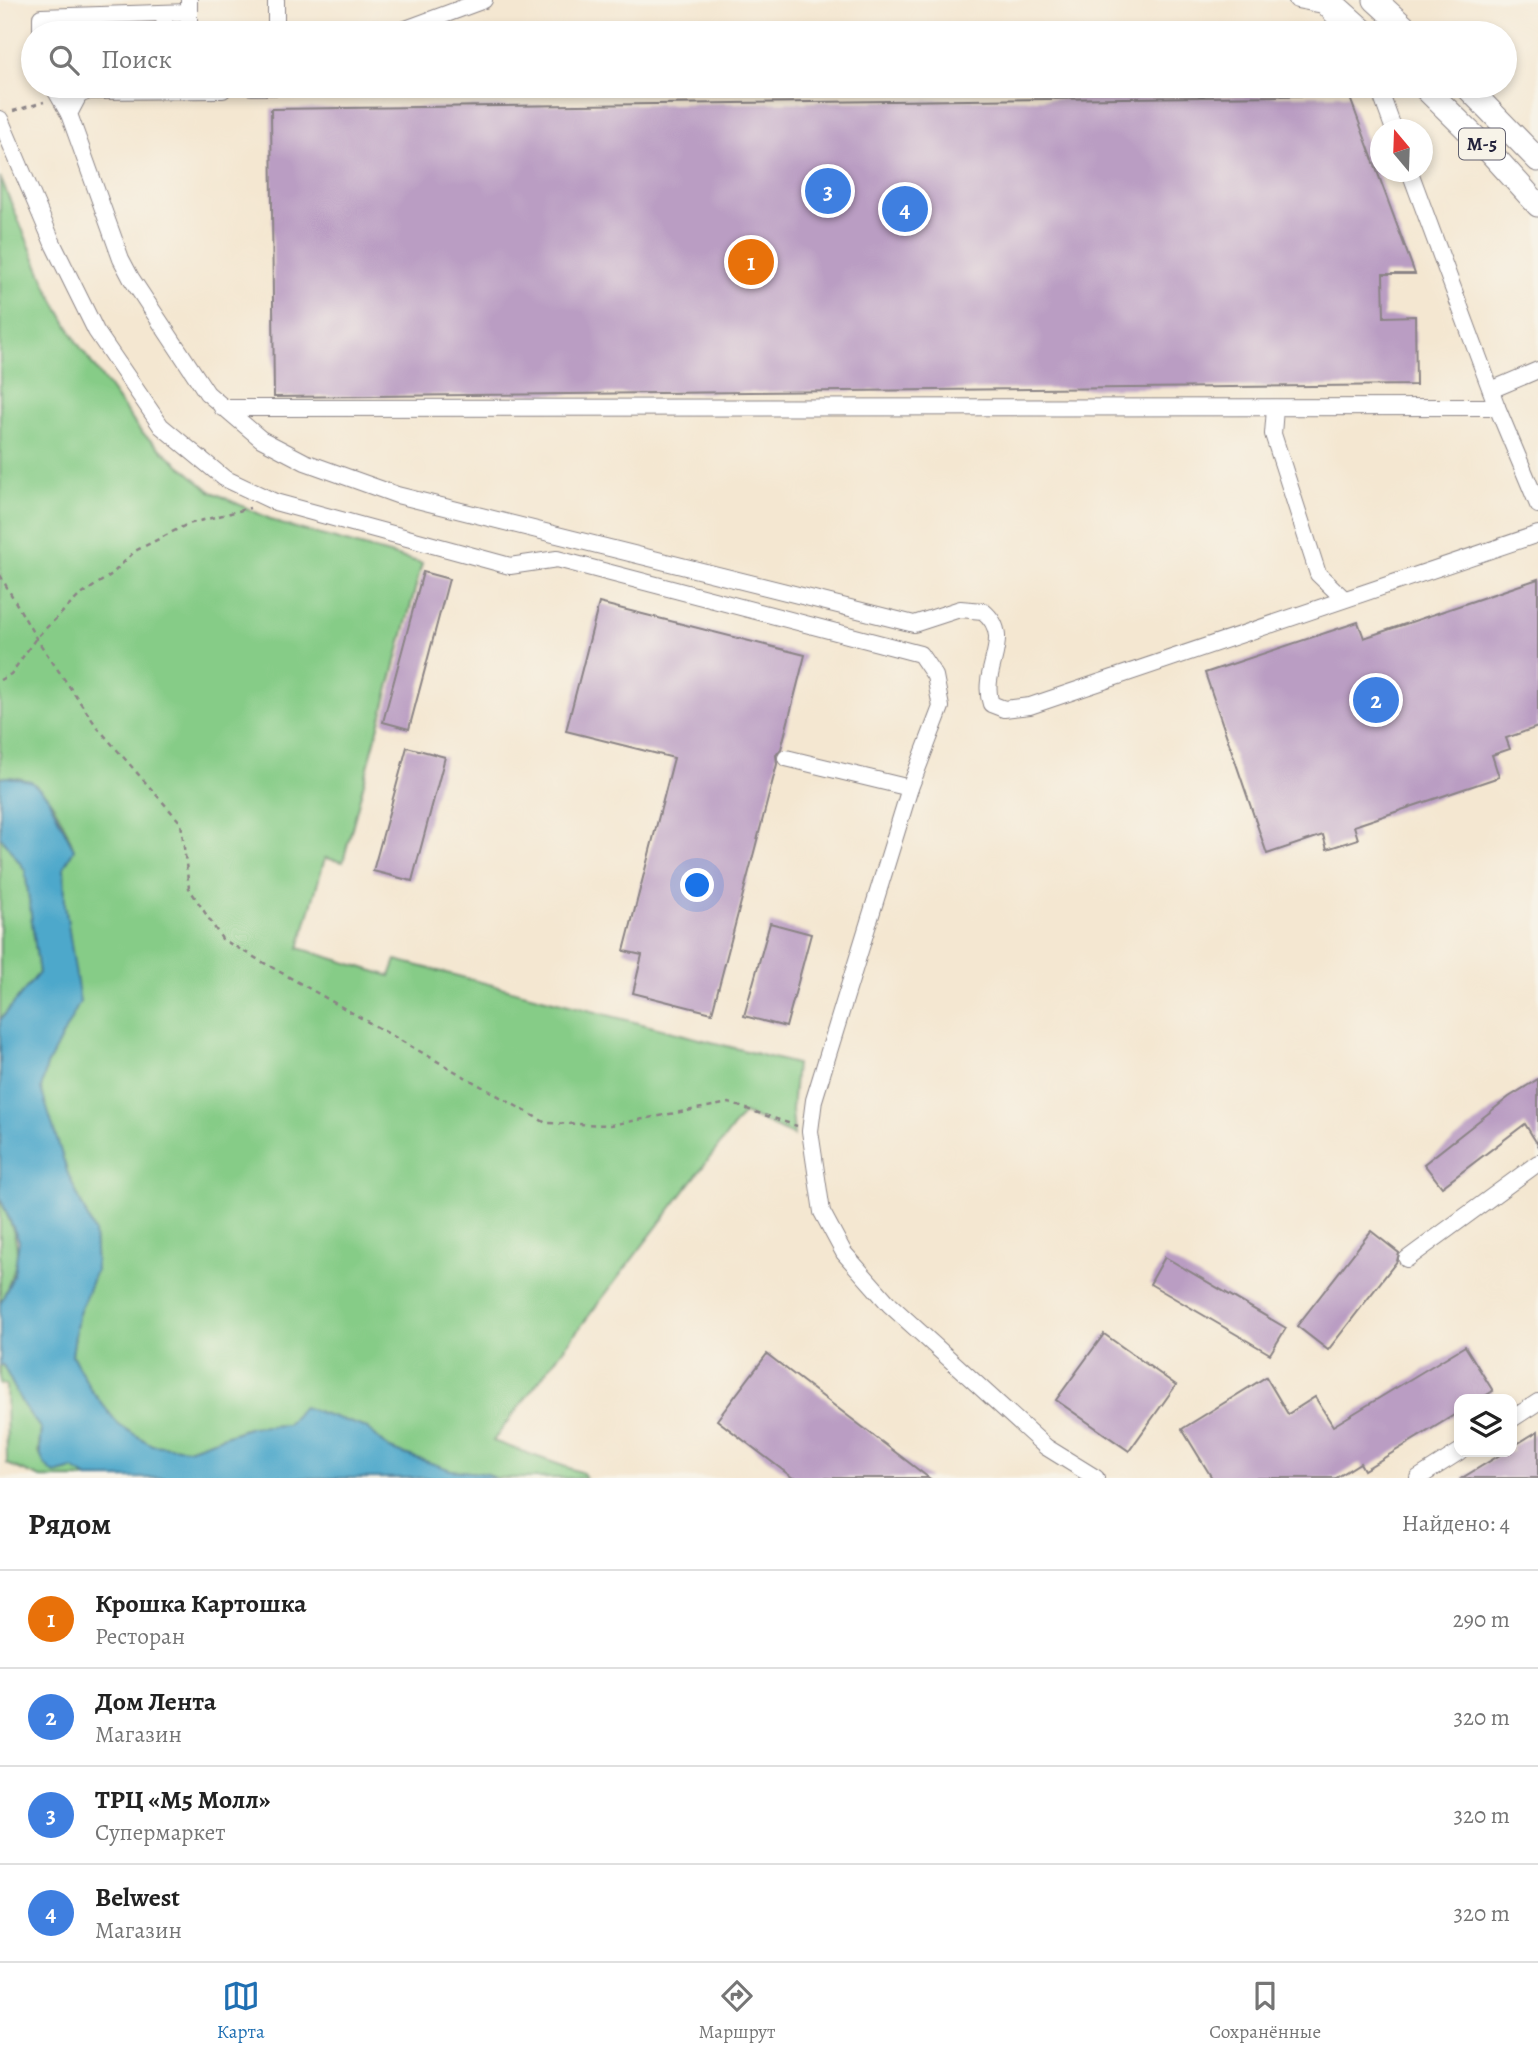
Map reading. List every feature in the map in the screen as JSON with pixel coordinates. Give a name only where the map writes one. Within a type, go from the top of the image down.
[{"type":"highway","points":[[1329,0],[1353,21]]},
{"type":"highway","points":[[1375,0],[1398,21]]},
{"type":"highway","name":"М-5","points":[[1435,98],[1490,152],[1538,205]]},
{"type":"highway","name":"М-5","points":[[1478,98],[1538,160]]},
{"type":"street","points":[[427,21],[484,0]]},
{"type":"street","points":[[1297,0],[1323,5],[1338,21]]},
{"type":"street","points":[[276,5],[283,21]]},
{"type":"street","points":[[87,21],[164,13],[189,6]]},
{"type":"street","points":[[164,13],[164,21]]},
{"type":"street","points":[[60,98],[69,114],[121,259],[186,365],[222,408],[261,439],[305,462],[397,495],[914,624],[960,609],[983,611],[998,628],[999,640],[986,690],[991,704],[1004,709],[1030,706],[1538,534]]},
{"type":"street","points":[[69,114],[77,98]]},
{"type":"street","points":[[1382,98],[1390,119]]},
{"type":"street","points":[[5,116],[54,246],[96,331],[161,426],[224,478],[275,502],[510,566],[557,559],[920,654],[935,676],[941,707],[910,788],[821,1074],[810,1131],[822,1212],[844,1253],[889,1304],[1046,1447],[1096,1478]]},
{"type":"street","points":[[1414,182],[1497,407],[1538,505]]},
{"type":"street","points":[[1491,390],[1538,370]]},
{"type":"street","points":[[222,408],[1497,407]]},
{"type":"street","points":[[1275,409],[1273,434],[1318,574],[1343,598]]},
{"type":"street","points":[[786,758],[910,788]]},
{"type":"street","points":[[1407,1259],[1538,1163]]},
{"type":"street","points":[[1517,1416],[1538,1402]]},
{"type":"street","points":[[1418,1478],[1454,1456]]},
{"type":"path","points":[[5,116],[44,98]]},
{"type":"path","points":[[0,680],[10,674],[36,638],[78,597],[112,574],[135,551],[188,524],[275,502]]},
{"type":"path","points":[[0,575],[36,638],[97,727],[181,823],[189,888],[222,939],[546,1123],[611,1125],[729,1103],[810,1131]]},
{"type":"green space","points":[[0,177],[48,289],[76,341],[141,432],[210,491],[281,524],[422,563],[343,862],[325,858],[299,948],[390,976],[396,960],[796,1064],[792,1110],[794,1136],[744,1113],[493,1441],[583,1473],[586,1478],[494,1478],[488,1474],[451,1470],[390,1449],[367,1428],[303,1407],[287,1425],[250,1427],[188,1449],[152,1445],[119,1425],[91,1390],[72,1355],[78,1316],[96,1270],[94,1232],[68,1174],[40,1089],[47,1065],[79,1002],[65,905],[64,867],[74,849],[56,810],[39,788],[28,781],[0,778]]},
{"type":"green space","points":[[0,836],[25,870],[39,973],[0,1020]]},
{"type":"green space","points":[[0,1198],[13,1229],[17,1251],[13,1273],[0,1304]]},
{"type":"green space","points":[[0,1365],[3,1365],[23,1405],[41,1429],[38,1453],[55,1474],[73,1469],[88,1478],[41,1478],[7,1464],[6,1385],[0,1384]]},
{"type":"water","points":[[0,778],[31,781],[47,796],[74,849],[64,867],[65,905],[80,1002],[47,1065],[41,1089],[68,1174],[94,1232],[96,1270],[78,1316],[72,1355],[91,1390],[119,1425],[152,1445],[188,1449],[251,1427],[287,1425],[303,1407],[367,1428],[390,1449],[451,1470],[488,1474],[494,1478],[88,1478],[73,1469],[55,1474],[45,1465],[40,1448],[41,1429],[23,1405],[3,1365],[0,1365],[0,1304],[14,1274],[19,1241],[0,1198],[0,1020],[39,973],[25,870],[0,836]]},
{"type":"building","points":[[1118,98],[1350,98],[1370,152],[1370,182],[1381,182],[1415,274],[1383,274],[1384,317],[1415,316],[1416,385],[274,397],[271,109]]},
{"type":"building","points":[[423,572],[449,579],[409,729],[383,722]]},
{"type":"building","points":[[1538,579],[1538,727],[1506,738],[1510,749],[1492,755],[1499,777],[1354,826],[1358,839],[1327,849],[1323,835],[1267,854],[1205,673],[1358,622],[1364,638]]},
{"type":"building","points":[[599,603],[805,655],[781,749],[776,755],[777,764],[712,1013],[633,993],[642,955],[624,951],[674,758],[566,731]]},
{"type":"building","points":[[407,747],[445,757],[412,881],[373,871]]},
{"type":"building","points":[[770,923],[811,934],[786,1027],[744,1016]]},
{"type":"building","points":[[1538,1079],[1538,1145],[1525,1124],[1442,1187],[1424,1164],[1509,1097]]},
{"type":"building","points":[[1371,1231],[1399,1253],[1397,1261],[1328,1350],[1297,1326]]},
{"type":"building","points":[[1165,1257],[1286,1328],[1270,1354],[1150,1284]]},
{"type":"building","points":[[1104,1334],[1176,1385],[1129,1451],[1056,1400]]},
{"type":"building","points":[[1465,1346],[1493,1391],[1488,1394],[1454,1394],[1454,1415],[1364,1470],[1360,1463],[1336,1478],[1212,1478],[1182,1429],[1266,1377],[1288,1414],[1315,1397],[1333,1426]]},
{"type":"building","points":[[767,1354],[929,1478],[793,1478],[717,1420]]},
{"type":"building","points":[[1538,1431],[1538,1478],[1462,1478],[1497,1457],[1517,1457],[1517,1444]]},
{"type":"place","name":"ТРЦ «М5 Молл»","points":[[828,191]]},
{"type":"place","name":"Belwest","points":[[905,209]]},
{"type":"place","name":"Крошка Картошка","points":[[751,262]]},
{"type":"place","name":"Дом Лента","points":[[1376,700]]}]
